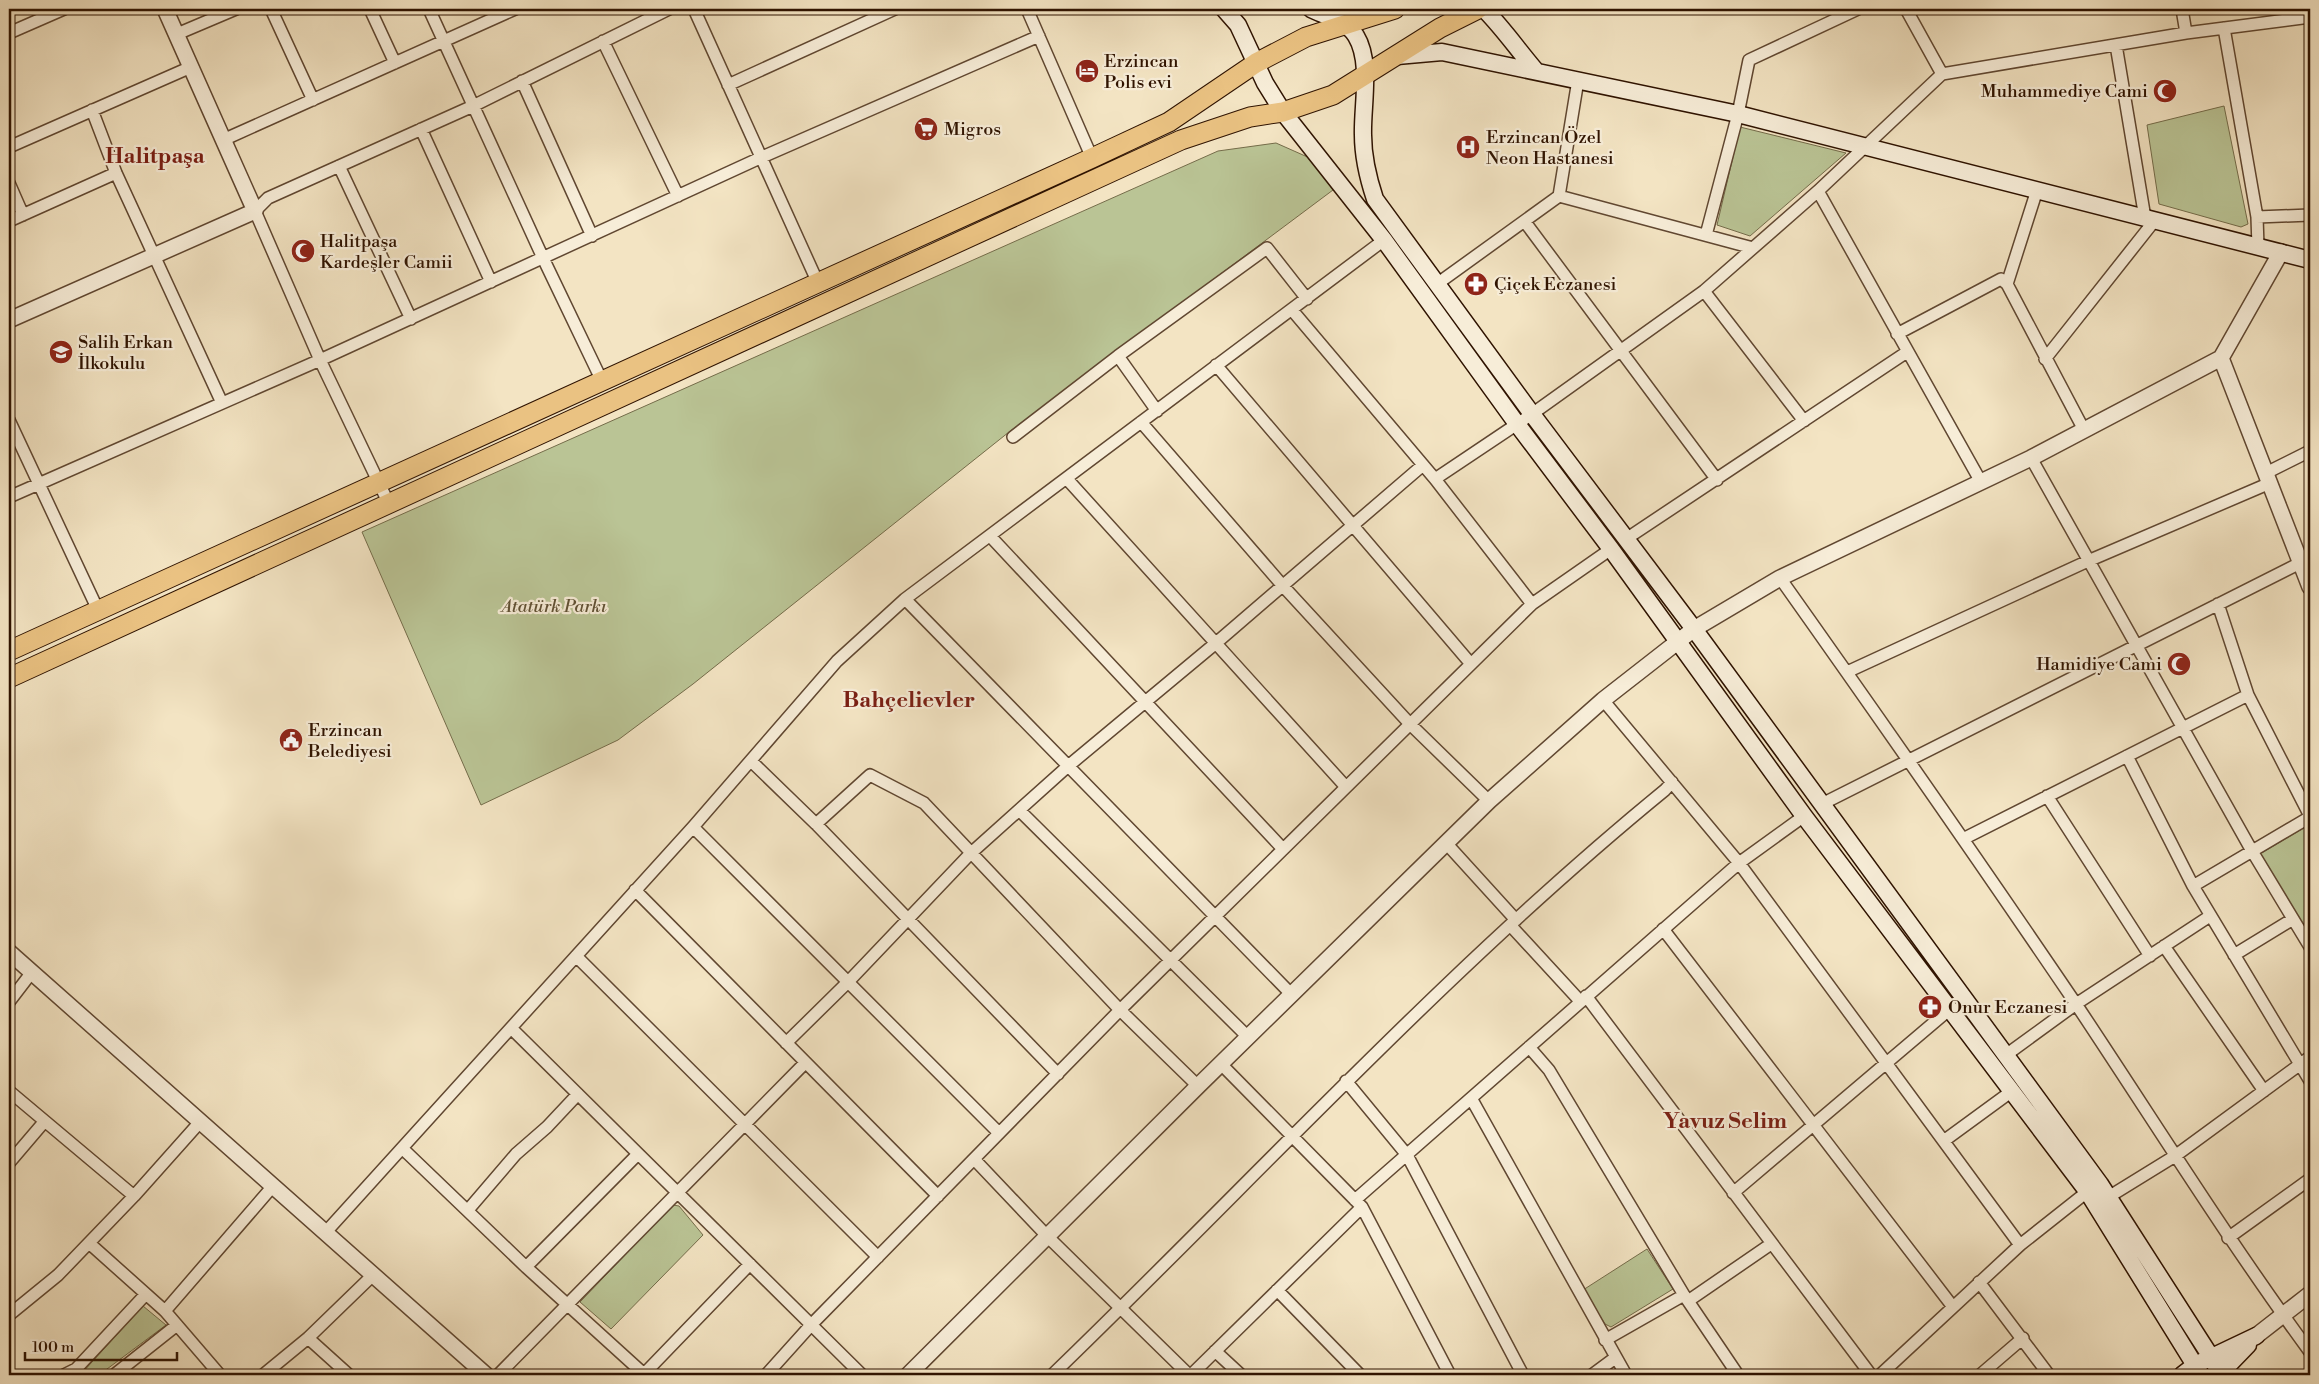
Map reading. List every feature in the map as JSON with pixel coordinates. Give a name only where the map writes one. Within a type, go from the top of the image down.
[{"type":"main road","points":[[1224,9],[1238,25],[1265,84],[1283,112],[1384,240],[1804,816],[2012,1091],[2098,1194],[2193,1372],[2211,1357],[2256,1336]]},
{"type":"main road","points":[[1311,9],[1346,25],[1356,36],[1362,53],[1364,76],[1363,135],[1367,173],[1375,199],[1532,414],[1694,629],[2006,1055],[2098,1194],[2211,1357],[2220,1375],[2256,1336]]},
{"type":"main road","points":[[9,651],[1169,122],[1256,63],[1306,37],[1395,9]]},
{"type":"main road","points":[[9,678],[1181,140],[1250,117],[1283,112],[1333,95],[1440,28],[1478,9]]},
{"type":"main road","points":[[1484,9],[1504,30],[1514,47],[1536,71]]},
{"type":"main road","points":[[1397,56],[1442,52],[1738,114],[2310,260]]},
{"type":"street","points":[[9,33],[64,9]]},
{"type":"street","points":[[165,9],[320,360],[389,504]]},
{"type":"street","points":[[176,34],[236,9]]},
{"type":"street","points":[[271,9],[313,100]]},
{"type":"street","points":[[370,9],[395,63]]},
{"type":"street","points":[[430,9],[543,258],[602,381]]},
{"type":"street","points":[[223,140],[444,41],[493,13],[515,9]]},
{"type":"street","points":[[9,320],[255,211],[268,198],[473,106],[669,9]]},
{"type":"street","points":[[728,85],[895,9]]},
{"type":"street","points":[[1026,9],[1092,158]]},
{"type":"street","points":[[1706,235],[1738,114],[1749,60],[1858,9]]},
{"type":"street","points":[[1906,9],[1942,74]]},
{"type":"street","points":[[2182,9],[2186,33]]},
{"type":"street","points":[[696,10],[760,158],[818,283]]},
{"type":"street","points":[[1435,480],[1532,414],[1704,291],[1868,146],[1942,74],[2186,33],[2310,18]]},
{"type":"street","points":[[2224,28],[2257,217],[2258,247]]},
{"type":"street","points":[[9,497],[411,319],[760,158],[1039,36]]},
{"type":"street","points":[[603,41],[678,196]]},
{"type":"street","points":[[2045,358],[2150,219],[2116,45]]},
{"type":"street","points":[[9,147],[191,67]]},
{"type":"street","points":[[1437,284],[1559,196],[1578,80]]},
{"type":"street","points":[[522,81],[592,236]]},
{"type":"street","points":[[92,110],[116,173],[222,403]]},
{"type":"street","points":[[421,129],[491,282]]},
{"type":"street","points":[[339,166],[411,319]]},
{"type":"street","points":[[9,221],[116,173]]},
{"type":"street","points":[[9,182],[23,215]]},
{"type":"street","points":[[2006,284],[2037,190]]},
{"type":"street","points":[[1818,191],[1981,482]]},
{"type":"street","points":[[1559,196],[1753,248]]},
{"type":"street","points":[[2257,217],[2310,216]]},
{"type":"street","points":[[1525,222],[1717,480]]},
{"type":"street","points":[[326,1233],[693,827],[837,662],[905,599],[1384,240]]},
{"type":"street","points":[[1013,437],[1118,356],[1267,248],[1307,299]]},
{"type":"street","points":[[908,1375],[1198,1086],[1489,801],[1603,700],[1694,629],[1780,578],[2031,458],[2222,358],[2281,252]]},
{"type":"street","points":[[1897,334],[2001,278],[2006,284],[2084,430]]},
{"type":"street","points":[[1704,291],[1804,421]]},
{"type":"street","points":[[1292,310],[1423,465],[1532,604]]},
{"type":"street","points":[[1626,539],[1908,352]]},
{"type":"street","points":[[1118,356],[1157,410]]},
{"type":"street","points":[[2222,358],[2268,478],[2305,561],[2310,587]]},
{"type":"street","points":[[1216,365],[1471,664]]},
{"type":"street","points":[[9,420],[98,610]]},
{"type":"street","points":[[1141,422],[1283,586],[1410,724],[1489,801]]},
{"type":"street","points":[[1846,672],[2268,478],[2310,451]]},
{"type":"street","points":[[2031,458],[2252,851],[2310,947]]},
{"type":"street","points":[[786,1043],[849,981],[970,854],[1067,767],[1216,643],[1423,465]]},
{"type":"street","points":[[1067,479],[1346,787]]},
{"type":"street","points":[[990,536],[1284,849]]},
{"type":"street","points":[[766,1375],[811,1325],[1120,1010],[1532,604],[1611,549]]},
{"type":"street","points":[[1822,804],[2136,644],[2305,561]]},
{"type":"street","points":[[1780,578],[2076,1004],[2228,1238],[2310,1352]]},
{"type":"street","points":[[905,599],[1067,767],[1216,915],[1292,995]]},
{"type":"street","points":[[2192,886],[2310,816],[2248,695],[2218,604]]},
{"type":"street","points":[[1963,840],[2248,695]]},
{"type":"street","points":[[1603,700],[1739,863],[1945,1140],[2020,1245]]},
{"type":"street","points":[[2127,756],[2192,886],[2310,1081]]},
{"type":"street","points":[[751,761],[816,824],[1058,1074]]},
{"type":"street","points":[[816,824],[870,775],[924,803],[970,854],[1120,1010],[1198,1086]]},
{"type":"street","points":[[1052,1375],[1294,1136],[1346,1081],[1587,854],[1665,790],[1672,782]]},
{"type":"street","points":[[2047,796],[2150,956]]},
{"type":"street","points":[[1019,810],[1248,1037]]},
{"type":"street","points":[[974,1159],[1048,1237],[1190,1375],[1277,1290],[1358,1204],[1407,1156],[1739,863],[1804,816]]},
{"type":"street","points":[[693,827],[849,981],[998,1133]]},
{"type":"street","points":[[1446,843],[1513,922],[1583,999],[1871,1375]]},
{"type":"street","points":[[635,890],[938,1196]]},
{"type":"street","points":[[2006,1055],[2076,1004],[2210,916]]},
{"type":"street","points":[[2234,956],[2294,920]]},
{"type":"street","points":[[1663,929],[1953,1306]]},
{"type":"street","points":[[2164,946],[2264,1091]]},
{"type":"street","points":[[9,952],[486,1375]]},
{"type":"street","points":[[576,956],[878,1257]]},
{"type":"street","points":[[9,1002],[32,972]]},
{"type":"street","points":[[1733,1193],[1950,1009]]},
{"type":"street","points":[[511,1028],[862,1375]]},
{"type":"street","points":[[1529,1047],[1549,1070],[1686,1298],[1738,1375]]},
{"type":"street","points":[[1880,1375],[2020,1245],[2098,1194],[2175,1156],[2310,1057]]},
{"type":"street","points":[[498,1375],[805,1062]]},
{"type":"street","points":[[1221,1064],[1294,1136],[1358,1204],[1450,1375]]},
{"type":"street","points":[[1346,1081],[1407,1156],[1523,1375]]},
{"type":"street","points":[[9,1091],[134,1196]]},
{"type":"street","points":[[1945,1140],[2012,1091]]},
{"type":"street","points":[[468,1210],[516,1154],[547,1127],[578,1094]]},
{"type":"street","points":[[1471,1098],[1626,1375]]},
{"type":"street","points":[[9,1163],[44,1122]]},
{"type":"street","points":[[9,1316],[58,1275],[134,1196],[200,1122]]},
{"type":"street","points":[[403,1149],[526,1267],[645,1375],[750,1264]]},
{"type":"street","points":[[526,1267],[638,1154]]},
{"type":"street","points":[[2228,1238],[2310,1179]]},
{"type":"street","points":[[165,1311],[273,1186]]},
{"type":"street","points":[[89,1243],[165,1311],[220,1375]]},
{"type":"street","points":[[1605,1340],[1686,1298],[1771,1244]]},
{"type":"street","points":[[263,1375],[308,1338],[373,1275]]},
{"type":"street","points":[[1979,1282],[2049,1375]]},
{"type":"street","points":[[1277,1290],[1360,1375]]},
{"type":"street","points":[[64,1375],[76,1369],[146,1294]]},
{"type":"street","points":[[2256,1336],[2310,1294]]},
{"type":"street","points":[[114,1375],[177,1325]]},
{"type":"street","points":[[308,1338],[349,1375]]},
{"type":"street","points":[[1980,1375],[2022,1338]]},
{"type":"street","points":[[1215,1351],[1241,1375]]},
{"type":"street","points":[[1592,1375],[1615,1358]]},
{"type":"green space","points":[[2224,106],[2248,224],[2241,227],[2159,204],[2147,125]]},
{"type":"green space","points":[[1740,127],[1846,153],[1750,236],[1717,225]]},
{"type":"green space","name":"Atatürk Parkı","points":[[1276,143],[1312,159],[1333,190],[1009,432],[693,684],[618,740],[481,805],[362,532],[1218,151]]},
{"type":"green space","points":[[2307,826],[2310,831],[2310,935],[2260,854]]},
{"type":"green space","points":[[673,1205],[679,1206],[703,1235],[611,1329],[580,1302]]},
{"type":"green space","points":[[1647,1249],[1673,1289],[1611,1327],[1605,1324],[1583,1290]]},
{"type":"green space","points":[[143,1306],[166,1325],[99,1375],[77,1375],[82,1373]]},
{"type":"place","name":"Erzincan Polis evi","points":[[1087,71]]},
{"type":"place","name":"Muhammediye Cami","points":[[2165,91]]},
{"type":"place","name":"Migros","points":[[926,129]]},
{"type":"place","name":"Erzincan Özel Neon Hastanesi","points":[[1468,147]]},
{"type":"place","name":"Halitpaşa Kardeşler Camii","points":[[303,251]]},
{"type":"place","name":"Çiçek Eczanesi","points":[[1476,284]]},
{"type":"place","name":"Salih Erkan İlkokulu","points":[[61,352]]},
{"type":"place","name":"Hamidiye Cami","points":[[2179,664]]},
{"type":"place","name":"Erzincan Belediyesi","points":[[291,740]]},
{"type":"place","name":"Onur Eczanesi","points":[[1930,1007]]},
{"type":"district","name":"Halitpaşa","points":[[155,156]]},
{"type":"district","name":"Bahçelievler","points":[[909,700]]},
{"type":"district","name":"Yavuz Selim","points":[[1725,1121]]}]
